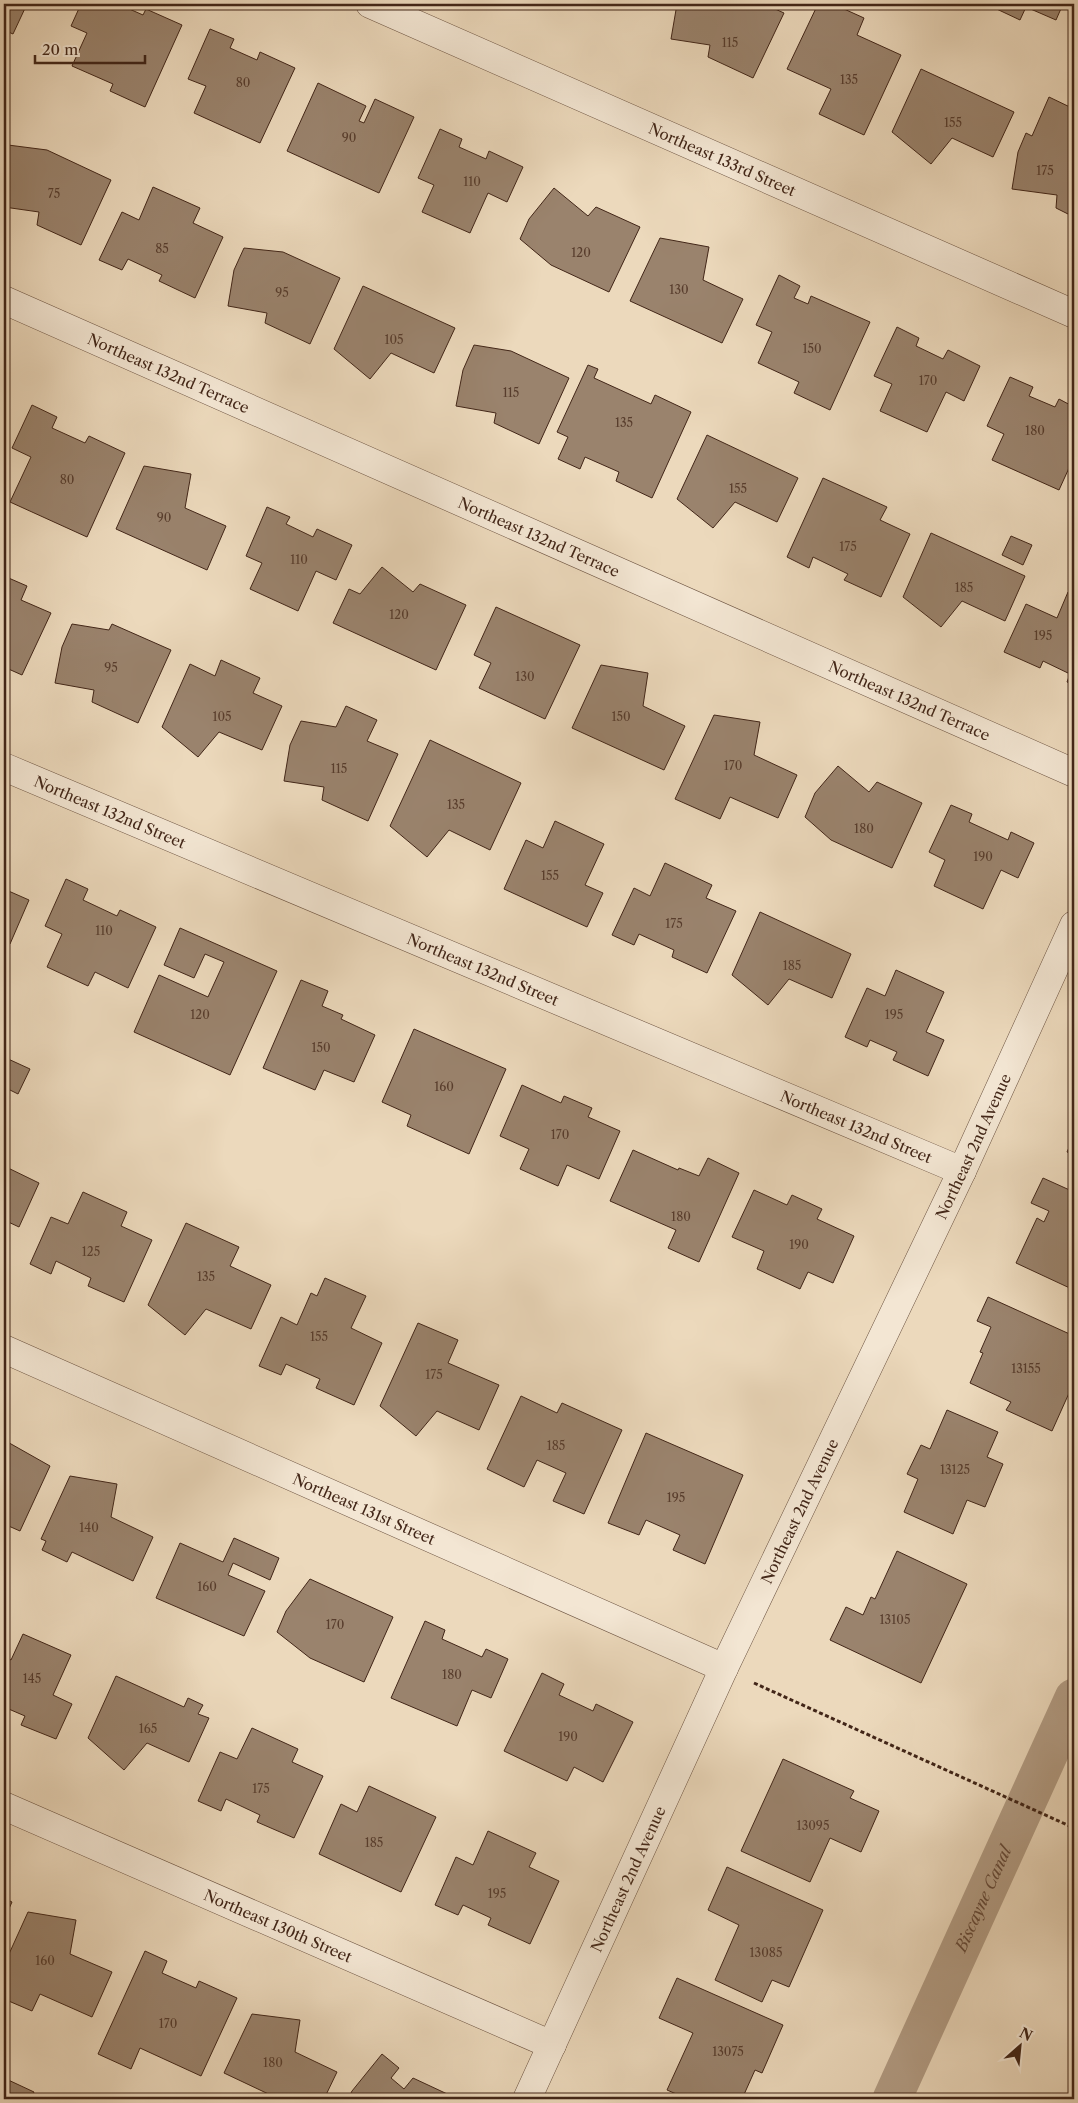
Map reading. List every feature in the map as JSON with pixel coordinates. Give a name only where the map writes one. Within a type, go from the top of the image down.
[{"type":"street","name":"Northeast 133rd Street","points":[[370,4],[1074,314]]},
{"type":"street","name":"Northeast 132nd Terrace","points":[[4,300],[1074,773]]},
{"type":"street","name":"Northeast 132nd Street","points":[[4,767],[962,1170]]},
{"type":"street","name":"Northeast 2nd Avenue","points":[[527,2099],[724,1668],[962,1170],[1074,925]]},
{"type":"street","name":"Northeast 131st Street","points":[[4,1349],[724,1668]]},
{"type":"street","name":"Northeast 130th Street","points":[[4,1806],[552,2045]]},
{"type":"path","points":[[750,1682],[1074,1828]]},
{"type":"building","points":[[4,4],[27,4],[13,34],[4,30]]},
{"type":"building","points":[[81,4],[118,4],[143,15],[146,9],[182,25],[145,107],[110,91],[113,84],[72,66],[87,33],[71,26]]},
{"type":"building","points":[[677,4],[764,4],[784,13],[753,78],[708,57],[710,45],[671,39]]},
{"type":"building","points":[[818,4],[833,4],[864,18],[857,35],[901,55],[864,135],[819,114],[831,89],[787,69]]},
{"type":"building","points":[[986,4],[1063,4],[1056,20],[1026,7],[1020,20]]},
{"type":"building","points":[[210,29],[234,39],[230,48],[257,60],[260,52],[295,68],[260,143],[194,113],[206,86],[188,79]]},
{"type":"building","points":[[921,69],[1014,112],[993,157],[952,138],[931,164],[892,132]]},
{"type":"building","points":[[318,83],[366,106],[359,121],[364,123],[375,99],[414,117],[379,193],[287,151]]},
{"type":"building","points":[[1049,97],[1074,109],[1074,217],[1056,208],[1057,195],[1012,189],[1018,152],[1026,133],[1032,136]]},
{"type":"building","points":[[440,129],[462,139],[459,147],[486,159],[489,151],[523,167],[507,202],[488,193],[470,233],[422,212],[434,185],[418,178]]},
{"type":"building","points":[[8,145],[47,150],[111,180],[81,245],[37,225],[39,212],[4,207],[4,174]]},
{"type":"building","points":[[153,187],[200,208],[193,223],[223,237],[195,298],[159,281],[162,275],[128,259],[122,270],[99,260],[122,212],[139,220]]},
{"type":"building","points":[[554,188],[588,216],[596,207],[640,227],[609,292],[551,265],[520,239],[529,219]]},
{"type":"building","points":[[660,238],[709,247],[703,280],[743,299],[722,343],[630,301]]},
{"type":"building","points":[[244,248],[283,252],[340,278],[310,344],[265,323],[267,313],[228,306],[234,270]]},
{"type":"building","points":[[779,275],[800,286],[794,298],[808,304],[811,296],[870,322],[830,410],[794,393],[799,382],[758,363],[772,332],[756,325]]},
{"type":"building","points":[[363,286],[455,328],[434,373],[391,353],[370,379],[334,349]]},
{"type":"building","points":[[897,327],[919,338],[916,346],[943,359],[948,350],[980,366],[964,401],[946,392],[927,432],[880,411],[892,384],[874,376]]},
{"type":"building","points":[[474,345],[511,351],[569,378],[539,444],[494,423],[496,413],[456,406],[463,370]]},
{"type":"building","points":[[588,365],[598,369],[594,378],[651,404],[655,395],[691,412],[652,498],[616,481],[619,472],[585,457],[580,469],[558,459],[568,437],[557,432]]},
{"type":"building","points":[[1010,377],[1033,387],[1029,396],[1055,407],[1059,399],[1074,407],[1074,457],[1059,490],[992,460],[1004,434],[987,426]]},
{"type":"building","points":[[32,405],[57,417],[52,428],[85,443],[89,436],[125,453],[87,537],[10,502],[31,457],[12,448]]},
{"type":"building","points":[[707,435],[798,478],[777,522],[735,502],[713,528],[677,499]]},
{"type":"building","points":[[144,466],[191,474],[185,508],[226,526],[207,570],[116,529]]},
{"type":"building","points":[[823,478],[887,507],[880,520],[910,534],[881,597],[844,580],[848,574],[813,557],[809,568],[787,557]]},
{"type":"building","points":[[267,507],[290,517],[286,524],[313,537],[317,529],[352,545],[336,580],[316,571],[298,611],[250,589],[262,563],[246,556]]},
{"type":"building","points":[[931,533],[1025,576],[1005,621],[962,601],[941,627],[903,597]]},
{"type":"building","points":[[1011,536],[1032,545],[1023,565],[1002,555]]},
{"type":"building","points":[[382,567],[413,592],[420,584],[466,605],[436,670],[333,623],[349,589],[360,594]]},
{"type":"building","points":[[4,576],[27,586],[21,600],[51,613],[22,675],[4,667]]},
{"type":"building","points":[[1068,592],[1074,595],[1074,685],[1067,682],[1070,674],[1043,661],[1040,668],[1004,652],[1026,604],[1057,618]]},
{"type":"building","points":[[496,607],[580,645],[545,719],[479,688],[491,663],[474,655]]},
{"type":"building","points":[[72,624],[109,630],[112,624],[171,650],[138,723],[92,702],[94,690],[55,683],[62,647]]},
{"type":"building","points":[[221,660],[260,678],[253,693],[282,706],[262,750],[219,732],[198,757],[162,727],[190,664],[215,676]]},
{"type":"building","points":[[601,665],[648,673],[643,706],[685,726],[664,770],[572,728]]},
{"type":"building","points":[[346,706],[377,720],[367,741],[398,754],[368,821],[322,800],[324,787],[284,781],[290,745],[301,721],[336,727]]},
{"type":"building","points":[[714,715],[760,722],[754,755],[797,775],[778,818],[730,797],[720,819],[675,799]]},
{"type":"building","points":[[430,740],[521,783],[490,850],[449,830],[427,857],[390,826]]},
{"type":"building","points":[[838,766],[869,792],[877,782],[922,803],[892,868],[831,840],[805,817],[815,793]]},
{"type":"building","points":[[951,805],[972,814],[969,822],[1008,840],[1011,832],[1034,843],[1018,878],[1001,870],[983,909],[934,886],[945,860],[929,852]]},
{"type":"building","points":[[555,821],[604,844],[585,885],[603,893],[587,927],[504,889],[526,840],[543,848]]},
{"type":"building","points":[[665,863],[712,885],[706,898],[736,911],[707,973],[672,957],[674,950],[639,934],[634,945],[612,935],[634,888],[650,896]]},
{"type":"building","points":[[66,879],[88,889],[83,900],[117,916],[120,910],[156,927],[128,988],[95,972],[88,986],[47,967],[62,934],[45,926]]},
{"type":"building","points":[[4,889],[29,900],[10,944],[4,941]]},
{"type":"building","points":[[760,912],[851,954],[832,998],[789,979],[768,1005],[732,975]]},
{"type":"building","points":[[180,928],[277,971],[230,1075],[134,1032],[159,975],[208,997],[224,962],[205,954],[194,978],[164,965]]},
{"type":"building","points":[[896,970],[944,992],[926,1032],[944,1040],[928,1076],[893,1060],[897,1052],[870,1040],[867,1047],[845,1037],[867,988],[885,996]]},
{"type":"building","points":[[301,980],[328,991],[322,1006],[343,1015],[341,1019],[375,1035],[354,1082],[324,1070],[315,1090],[263,1068]]},
{"type":"building","points":[[414,1029],[506,1069],[469,1154],[407,1126],[411,1115],[382,1102]]},
{"type":"building","points":[[6,1058],[30,1069],[18,1094],[4,1087],[4,1063]]},
{"type":"building","points":[[522,1085],[561,1103],[564,1096],[592,1108],[588,1117],[620,1131],[599,1179],[567,1165],[558,1186],[520,1169],[529,1149],[500,1136]]},
{"type":"building","points":[[1074,1136],[1074,1155],[1067,1152]]},
{"type":"building","points":[[633,1150],[678,1170],[679,1168],[699,1176],[708,1158],[739,1173],[699,1262],[668,1248],[676,1230],[610,1201]]},
{"type":"building","points":[[4,1166],[39,1183],[19,1227],[4,1220]]},
{"type":"building","points":[[1043,1178],[1074,1192],[1074,1290],[1016,1263],[1037,1218],[1044,1222],[1049,1211],[1031,1203]]},
{"type":"building","points":[[754,1190],[787,1205],[792,1195],[822,1209],[817,1219],[854,1236],[833,1283],[808,1272],[800,1289],[757,1269],[764,1251],[732,1237]]},
{"type":"building","points":[[83,1192],[127,1212],[121,1226],[152,1240],[124,1302],[88,1286],[91,1278],[56,1261],[51,1274],[30,1264],[51,1217],[68,1224]]},
{"type":"building","points":[[186,1223],[239,1247],[230,1266],[271,1285],[251,1329],[206,1309],[185,1335],[148,1305]]},
{"type":"building","points":[[325,1278],[366,1296],[351,1328],[382,1343],[354,1405],[316,1388],[320,1379],[286,1364],[281,1375],[259,1366],[281,1317],[297,1325],[311,1293],[317,1296]]},
{"type":"building","points":[[988,1297],[1074,1336],[1074,1382],[1052,1431],[1006,1410],[1011,1402],[970,1383],[983,1353],[980,1352],[991,1327],[977,1321]]},
{"type":"building","points":[[418,1323],[458,1340],[448,1363],[499,1385],[479,1430],[437,1411],[416,1436],[380,1406]]},
{"type":"building","points":[[521,1396],[557,1413],[562,1403],[622,1430],[584,1514],[553,1501],[566,1473],[537,1460],[524,1487],[487,1469]]},
{"type":"building","points":[[947,1410],[998,1432],[987,1457],[1003,1464],[985,1507],[967,1500],[953,1534],[904,1512],[918,1479],[907,1474],[921,1445],[930,1449]]},
{"type":"building","points":[[646,1433],[743,1475],[705,1564],[673,1550],[680,1535],[646,1520],[639,1535],[608,1523]]},
{"type":"building","points":[[4,1440],[50,1466],[20,1531],[4,1524]]},
{"type":"building","points":[[70,1476],[117,1484],[111,1517],[153,1537],[133,1581],[72,1552],[67,1562],[42,1550],[46,1541],[41,1539]]},
{"type":"building","points":[[234,1538],[279,1558],[270,1580],[233,1563],[228,1575],[265,1591],[244,1636],[156,1598],[180,1543],[223,1562]]},
{"type":"building","points":[[897,1551],[967,1584],[921,1683],[830,1640],[846,1607],[863,1615],[871,1597],[875,1599]]},
{"type":"building","points":[[310,1579],[393,1617],[364,1682],[310,1658],[277,1632],[286,1611]]},
{"type":"building","points":[[425,1621],[445,1630],[442,1639],[482,1657],[486,1649],[508,1659],[491,1698],[472,1690],[457,1726],[391,1698]]},
{"type":"building","points":[[23,1634],[71,1655],[53,1695],[72,1704],[56,1739],[21,1725],[25,1716],[4,1707],[4,1656],[11,1660]]},
{"type":"building","points":[[542,1673],[564,1684],[559,1695],[593,1711],[596,1704],[633,1722],[603,1782],[574,1767],[567,1781],[504,1751]]},
{"type":"building","points":[[116,1676],[184,1707],[188,1698],[203,1705],[198,1714],[209,1718],[189,1762],[147,1743],[124,1770],[88,1738]]},
{"type":"building","points":[[252,1728],[298,1749],[292,1762],[323,1776],[294,1838],[257,1822],[260,1815],[226,1799],[221,1811],[198,1801],[220,1752],[237,1759]]},
{"type":"building","points":[[783,1759],[854,1791],[850,1798],[879,1811],[861,1852],[830,1838],[810,1882],[741,1851]]},
{"type":"building","points":[[369,1786],[436,1817],[401,1892],[319,1854],[341,1804],[357,1812]]},
{"type":"building","points":[[488,1831],[536,1853],[529,1867],[559,1881],[530,1944],[488,1925],[491,1918],[463,1905],[458,1915],[435,1905],[456,1857],[473,1865]]},
{"type":"building","points":[[727,1867],[823,1910],[789,1987],[772,1980],[762,2002],[715,1980],[739,1925],[708,1910]]},
{"type":"building","points":[[4,1898],[12,1902],[4,1920]]},
{"type":"building","points":[[28,1912],[76,1920],[70,1954],[112,1972],[92,2017],[40,1994],[32,2011],[4,1999],[4,1965]]},
{"type":"building","points":[[145,1951],[167,1961],[162,1973],[196,1988],[199,1981],[237,1998],[201,2076],[140,2048],[131,2069],[98,2054]]},
{"type":"building","points":[[677,1978],[783,2025],[762,2073],[755,2070],[742,2099],[688,2099],[667,2090],[693,2033],[659,2018]]},
{"type":"building","points":[[252,2014],[300,2020],[295,2052],[337,2072],[324,2099],[279,2099],[224,2073]]},
{"type":"building","points":[[382,2054],[399,2068],[391,2078],[404,2089],[413,2078],[458,2099],[348,2099],[352,2091]]},
{"type":"building","points":[[4,2078],[34,2092],[31,2099],[4,2099]]},
{"type":"waterway","name":"Biscayne Canal","points":[[892,2099],[1074,1698]]}]
